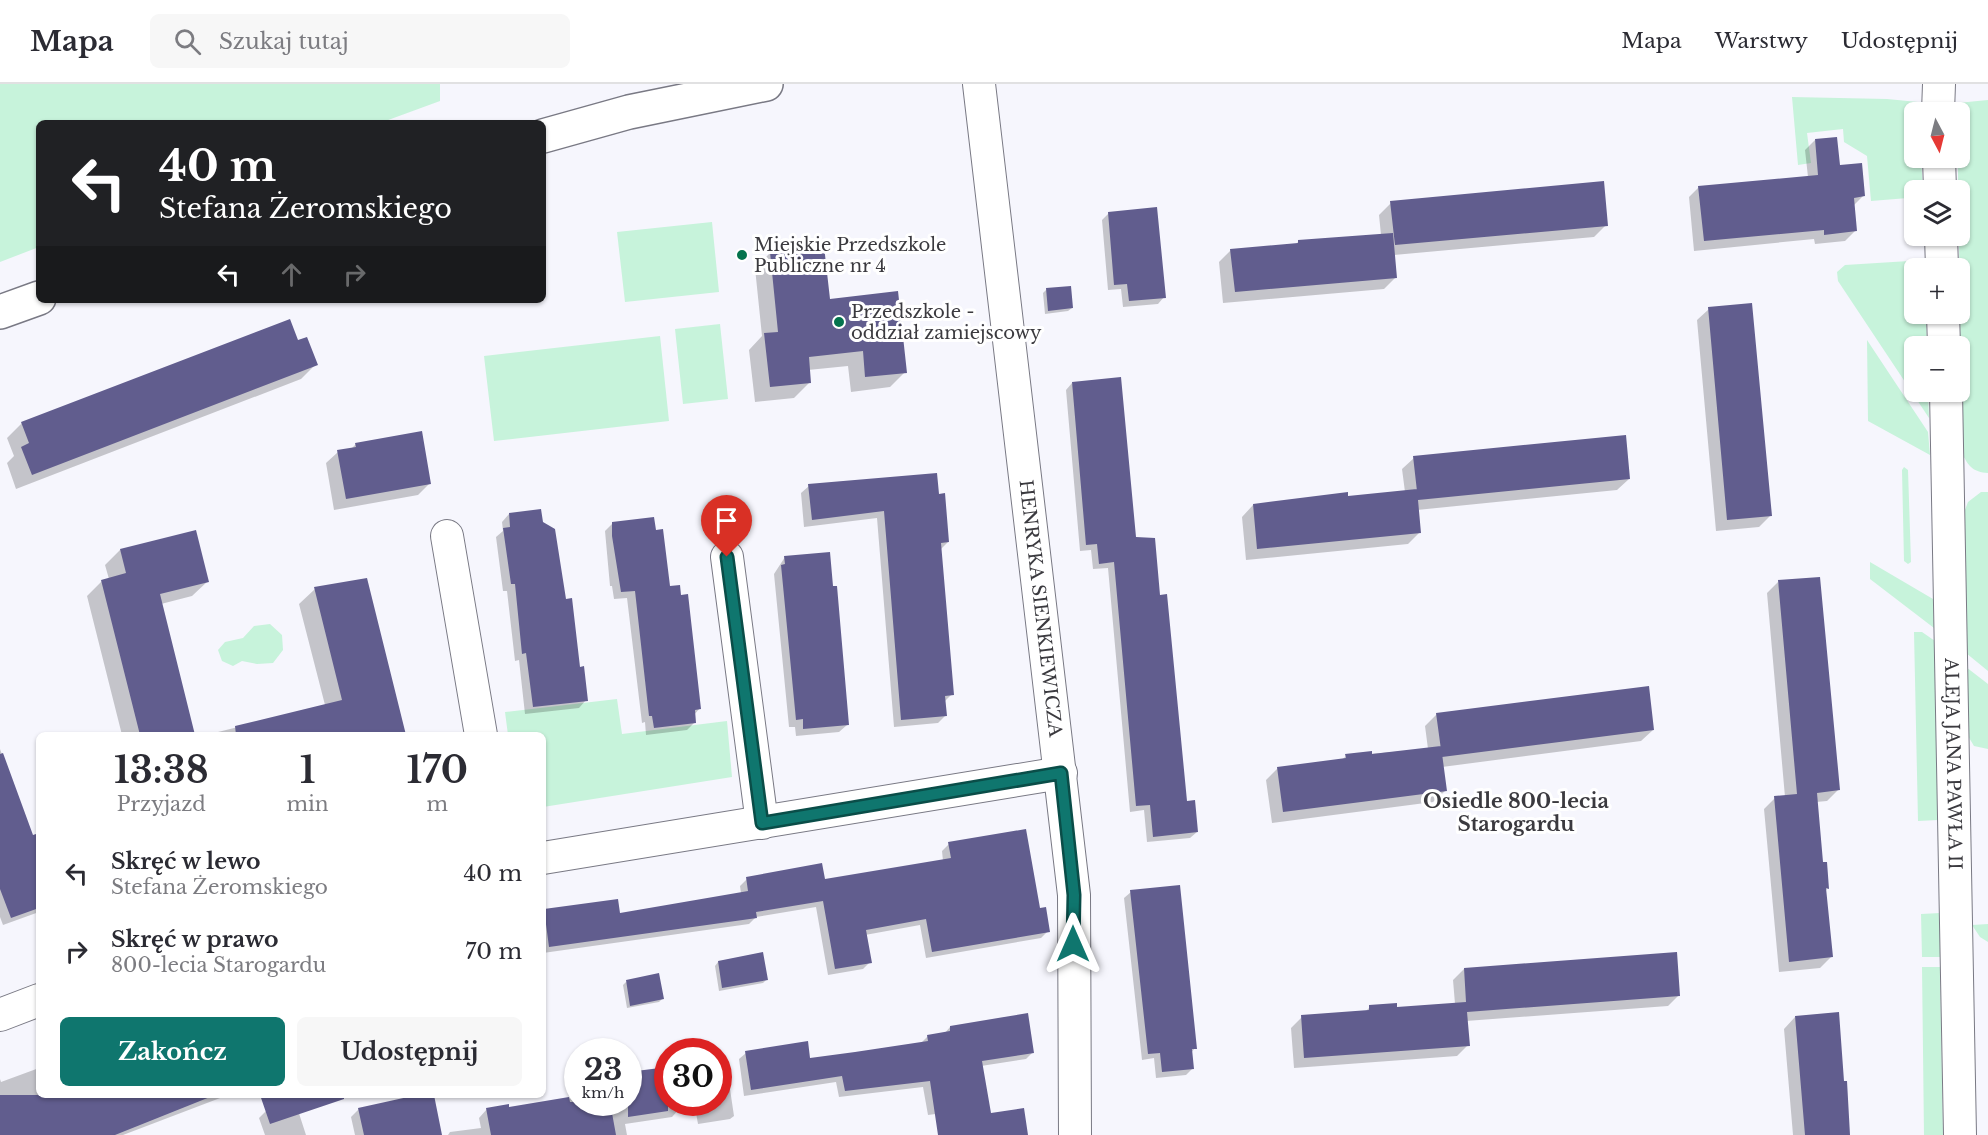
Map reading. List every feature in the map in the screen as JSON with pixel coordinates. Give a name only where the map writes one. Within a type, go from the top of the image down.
[{"type":"main road","points":[[546,135],[629,112],[766,84]]},
{"type":"main road","points":[[0,312],[36,299]]},
{"type":"street","name":"HENRYKA SIENKIEWICZA","points":[[978,84],[1074,895],[1075,1135]]},
{"type":"street","points":[[1938,102],[1939,84]]},
{"type":"street","name":"ALEJA JANA PAWŁA II","points":[[1946,402],[1960,1135]]},
{"type":"street","points":[[447,536],[480,732]]},
{"type":"street","points":[[727,557],[762,823]]},
{"type":"street","points":[[546,858],[1061,773]]},
{"type":"street","points":[[0,1015],[36,1001]]},
{"type":"green space","points":[[0,84],[440,84],[440,101],[388,120],[36,120],[36,248],[0,262]]},
{"type":"green space","points":[[1792,97],[1918,102],[1904,102],[1904,168],[1922,168],[1922,180],[1904,180],[1904,198],[1871,201],[1867,156],[1844,142],[1843,129],[1807,133],[1811,163],[1798,165]]},
{"type":"green space","points":[[1988,100],[1988,473],[1972,468],[1962,453],[1961,402],[1970,402],[1970,336],[1960,336],[1960,324],[1970,324],[1970,258],[1959,258],[1959,246],[1970,246],[1970,180],[1958,180],[1958,168],[1970,168],[1970,102],[1967,102]]},
{"type":"green space","points":[[712,222],[719,292],[625,302],[617,232]]},
{"type":"green space","points":[[1904,261],[1904,324],[1926,324],[1927,336],[1904,336],[1904,380],[1838,281],[1837,272],[1845,265]]},
{"type":"green space","points":[[720,324],[728,399],[683,404],[675,329]]},
{"type":"green space","points":[[660,336],[669,421],[494,441],[484,356]]},
{"type":"green space","points":[[1867,340],[1904,396],[1904,402],[1908,402],[1928,432],[1930,455],[1868,421]]},
{"type":"green space","points":[[1918,402],[1928,402],[1929,418]]},
{"type":"green space","points":[[1904,467],[1908,470],[1911,562],[1908,564],[1904,561],[1902,470]]},
{"type":"green space","points":[[1981,492],[1988,492],[1988,671],[1966,653],[1963,515],[1968,502]]},
{"type":"green space","points":[[1870,562],[1933,599],[1934,628],[1870,579]]},
{"type":"green space","points":[[270,624],[282,635],[283,650],[273,663],[257,664],[242,661],[233,666],[222,661],[218,650],[225,642],[243,638],[254,626]]},
{"type":"green space","points":[[1914,632],[1922,632],[1935,641],[1938,820],[1918,821]]},
{"type":"green space","points":[[1966,667],[1988,684],[1988,749],[1974,746],[1968,736]]},
{"type":"green space","points":[[617,699],[622,734],[727,721],[732,777],[546,807],[546,732],[508,732],[505,712]]},
{"type":"green space","points":[[1940,913],[1941,957],[1922,957],[1921,914]]},
{"type":"green space","points":[[1988,924],[1988,942],[1980,937],[1972,925]]},
{"type":"green space","points":[[1922,967],[1940,967],[1943,1135],[1924,1135]]},
{"type":"building","points":[[1837,137],[1840,165],[1862,163],[1865,196],[1854,198],[1857,231],[1824,235],[1824,230],[1704,241],[1698,186],[1818,175],[1815,139]]},
{"type":"building","points":[[1604,181],[1608,226],[1395,245],[1390,201]]},
{"type":"building","points":[[1157,207],[1166,298],[1129,301],[1127,284],[1114,285],[1108,212]]},
{"type":"building","points":[[1393,233],[1397,278],[1235,292],[1230,249],[1298,243],[1298,240]]},
{"type":"building","name":"Przedszkole - oddział zamiejscowy","points":[[824,246],[830,299],[898,291],[907,373],[865,377],[863,351],[809,357],[811,383],[770,387],[764,333],[778,332],[770,252]]},
{"type":"building","points":[[1071,286],[1073,308],[1048,311],[1046,288]]},
{"type":"building","points":[[1752,303],[1772,516],[1727,520],[1708,307]]},
{"type":"building","points":[[290,319],[298,340],[307,337],[318,365],[32,475],[21,447],[29,443],[21,422]]},
{"type":"building","points":[[1121,377],[1136,537],[1155,538],[1160,595],[1167,594],[1187,801],[1195,800],[1198,832],[1153,837],[1150,805],[1136,806],[1114,562],[1099,564],[1097,544],[1086,545],[1072,382]]},
{"type":"building","points":[[422,431],[431,484],[346,499],[337,450],[356,447],[355,443]]},
{"type":"building","points":[[1626,435],[1630,479],[1418,500],[1413,456]]},
{"type":"building","points":[[937,473],[939,494],[945,493],[949,542],[941,543],[954,695],[945,696],[947,716],[901,720],[884,511],[812,520],[808,484]]},
{"type":"building","points":[[1417,489],[1421,533],[1257,549],[1253,504],[1348,492],[1348,496]]},
{"type":"building","points":[[541,509],[543,522],[555,529],[566,599],[572,598],[580,667],[584,666],[588,701],[533,707],[526,653],[522,654],[515,584],[511,584],[503,528],[510,527],[509,513]]},
{"type":"building","points":[[654,517],[656,530],[663,529],[670,586],[680,585],[681,595],[688,594],[701,709],[695,710],[696,723],[654,728],[652,716],[649,716],[635,591],[621,592],[612,522]]},
{"type":"building","points":[[196,530],[209,582],[160,594],[194,732],[139,732],[101,580],[126,573],[120,549]]},
{"type":"building","points":[[830,552],[833,586],[837,586],[849,725],[803,729],[803,719],[796,720],[781,565],[785,564],[784,556]]},
{"type":"building","points":[[1820,577],[1840,790],[1817,793],[1823,862],[1827,862],[1829,889],[1826,888],[1833,957],[1789,962],[1774,796],[1797,794],[1778,580]]},
{"type":"building","points":[[367,578],[405,732],[236,732],[235,726],[342,700],[314,587]]},
{"type":"building","points":[[1649,686],[1654,730],[1442,757],[1436,713]]},
{"type":"building","points":[[1441,746],[1447,791],[1283,812],[1277,767],[1346,758],[1345,754],[1372,751],[1372,754]]},
{"type":"building","points":[[3,753],[33,835],[36,834],[36,909],[11,918],[0,889],[0,754]]},
{"type":"building","points":[[1026,829],[1040,908],[1046,907],[1050,932],[932,952],[926,919],[866,930],[872,963],[835,969],[823,901],[756,912],[757,918],[549,947],[546,909],[618,899],[620,913],[748,891],[746,877],[822,863],[825,879],[951,858],[948,842]]},
{"type":"building","points":[[1180,885],[1197,1049],[1192,1049],[1194,1069],[1162,1072],[1160,1053],[1148,1054],[1130,890]]},
{"type":"building","points":[[763,952],[768,980],[722,988],[718,961]]},
{"type":"building","points":[[1677,952],[1680,996],[1467,1012],[1470,1046],[1304,1058],[1301,1015],[1369,1010],[1369,1005],[1397,1003],[1397,1007],[1466,1002],[1464,968]]},
{"type":"building","points":[[659,973],[664,999],[630,1006],[626,980]]},
{"type":"building","points":[[1839,1012],[1844,1081],[1847,1081],[1850,1135],[1805,1135],[1795,1016]]},
{"type":"building","points":[[1028,1013],[1034,1053],[982,1061],[991,1113],[1024,1108],[1028,1135],[938,1135],[930,1081],[845,1091],[842,1076],[751,1090],[745,1051],[808,1041],[810,1058],[855,1052],[928,1041],[927,1035],[950,1031],[950,1026]]},
{"type":"building","points":[[654,1069],[654,1113],[642,1115],[642,1070]]},
{"type":"building","points":[[0,1095],[36,1095],[36,1098],[208,1098],[115,1135],[0,1135]]},
{"type":"building","points":[[261,1098],[344,1098],[344,1099],[270,1124]]},
{"type":"building","points":[[403,1098],[435,1098],[442,1135],[364,1135],[358,1108]]},
{"type":"building","points":[[564,1098],[564,1116],[613,1116],[616,1135],[491,1135],[486,1108],[509,1104],[509,1107]]},
{"type":"place","name":"Miejskie Przedszkole Publiczne nr 4","points":[[742,255]]},
{"type":"place","name":"Przedszkole - oddział zamiejscowy","points":[[839,322]]},
{"type":"district","name":"Osiedle 800-lecia Starogardu","points":[[1516,812]]},
{"type":"route","points":[[727,557],[762,823],[1061,773],[1074,895],[1073,944]]}]
